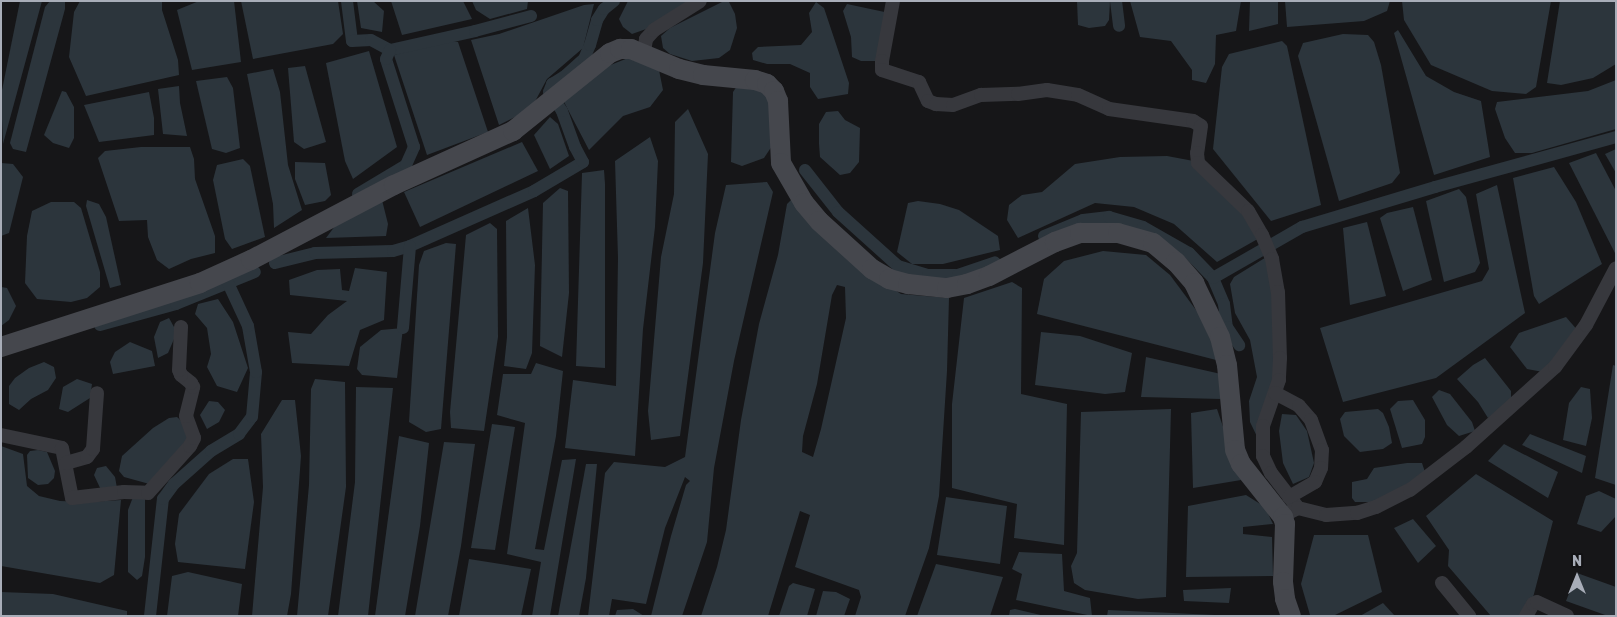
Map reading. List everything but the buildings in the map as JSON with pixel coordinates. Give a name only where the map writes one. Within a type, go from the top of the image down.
[{"type":"street","points":[[644,52],[646,39],[654,30],[700,1]]},
{"type":"street","points":[[893,1],[882,70],[920,82],[928,100],[936,104],[954,105],[982,95],[1018,94],[1047,90],[1078,95],[1109,109],[1199,123],[1202,130],[1197,148],[1198,163],[1248,211],[1262,235],[1272,259],[1281,324],[1279,380],[1263,426],[1263,456],[1290,507]]},
{"type":"street","points":[[1,347],[200,283],[251,260],[394,185],[505,136],[520,127],[610,53],[620,49],[644,52],[679,69],[703,76],[756,80],[767,84],[774,91],[778,101],[781,163],[804,204],[819,221],[865,263],[889,278],[908,284],[948,288],[967,284],[989,276],[1055,242],[1080,233],[1118,233],[1153,243],[1176,262],[1194,283],[1208,310],[1225,351],[1235,450],[1241,464],[1290,507],[1326,515],[1357,513],[1376,507],[1410,490],[1466,447],[1555,366],[1586,325],[1616,268]]},
{"type":"street","points":[[1,436],[62,448],[70,496],[72,498],[124,492],[145,494],[152,490],[190,446],[194,438],[186,414],[193,387],[191,382],[181,375],[179,370],[181,327]]},
{"type":"street","points":[[66,463],[87,457],[93,449],[97,393]]},
{"type":"street","points":[[1275,393],[1299,406],[1311,420],[1322,450],[1321,468],[1315,482],[1290,507],[1285,524],[1282,582],[1291,616]]},
{"type":"street","points":[[1442,582],[1469,616]]},
{"type":"street","points":[[1526,616],[1533,604],[1538,602],[1567,616]]},
{"type":"shaded area","points":[[20,1],[42,1],[3,144],[1,95]]},
{"type":"shaded area","points":[[50,1],[65,1],[65,9],[26,152],[13,149],[10,143],[45,7]]},
{"type":"shaded area","points":[[80,1],[162,1],[162,10],[178,60],[179,75],[86,96],[69,57],[74,12]]},
{"type":"shaded area","points":[[199,1],[234,1],[241,62],[192,70],[177,10]]},
{"type":"shaded area","points":[[241,1],[338,1],[343,34],[333,44],[253,59]]},
{"type":"shaded area","points":[[357,1],[373,1],[384,11],[382,32],[361,28]]},
{"type":"shaded area","points":[[391,1],[463,1],[472,19],[402,35]]},
{"type":"shaded area","points":[[472,1],[528,1],[527,9],[490,19],[476,10]]},
{"type":"shaded area","points":[[628,1],[690,1],[649,28],[632,34],[623,27],[619,19]]},
{"type":"shaded area","points":[[1077,1],[1110,1],[1109,20],[1105,26],[1089,28],[1078,25]]},
{"type":"shaded area","points":[[1130,1],[1241,1],[1236,31],[1216,35],[1215,64],[1206,83],[1192,80],[1192,70],[1171,41],[1140,37]]},
{"type":"shaded area","points":[[1250,1],[1278,1],[1278,24],[1249,31]]},
{"type":"shaded area","points":[[1285,1],[1390,1],[1387,11],[1364,21],[1287,27]]},
{"type":"shaded area","points":[[1402,1],[1551,1],[1536,87],[1526,94],[1492,91],[1431,65],[1404,20]]},
{"type":"shaded area","points":[[1560,1],[1616,1],[1616,64],[1593,78],[1561,85],[1547,83]]},
{"type":"shaded area","points":[[722,2],[729,2],[735,14],[737,28],[730,50],[719,58],[692,61],[670,54],[663,48],[661,36],[670,28]]},
{"type":"shaded area","points":[[816,2],[824,8],[849,83],[848,94],[818,99],[810,87],[810,73],[790,64],[767,64],[753,60],[752,53],[758,47],[801,45],[812,32],[809,13]]},
{"type":"shaded area","points":[[594,4],[583,48],[547,79],[531,109],[499,125],[471,40],[499,34],[584,5]]},
{"type":"shaded area","points":[[847,4],[894,14],[878,61],[861,61],[852,57],[851,37],[843,11]]},
{"type":"shaded area","points":[[1398,30],[1426,76],[1454,92],[1481,101],[1490,157],[1434,175],[1394,33]]},
{"type":"shaded area","points":[[1343,34],[1368,35],[1374,42],[1381,65],[1400,173],[1392,183],[1339,201],[1298,56],[1303,43]]},
{"type":"shaded area","points":[[444,40],[458,42],[488,132],[427,155],[394,55]]},
{"type":"shaded area","points":[[1282,41],[1287,46],[1321,205],[1271,221],[1213,149],[1222,67],[1229,54]]},
{"type":"shaded area","points":[[369,51],[397,147],[353,179],[345,161],[326,63]]},
{"type":"shaded area","points":[[628,58],[659,70],[663,90],[650,107],[623,116],[589,150],[564,102],[608,66]]},
{"type":"shaded area","points":[[305,66],[326,142],[304,149],[294,142],[288,68]]},
{"type":"shaded area","points":[[273,69],[280,92],[288,165],[302,210],[274,228],[273,204],[247,74]]},
{"type":"shaded area","points":[[227,77],[233,88],[240,148],[226,153],[212,149],[196,81]]},
{"type":"shaded area","points":[[1616,80],[1616,129],[1532,153],[1515,153],[1505,138],[1495,109],[1497,102],[1588,91]]},
{"type":"shaded area","points":[[179,86],[180,103],[187,136],[163,134],[158,89]]},
{"type":"shaded area","points":[[737,86],[762,89],[774,102],[774,143],[764,158],[742,166],[731,162],[733,92]]},
{"type":"shaded area","points":[[62,91],[66,92],[74,107],[74,138],[69,148],[53,143],[44,135]]},
{"type":"shaded area","points":[[149,92],[154,118],[154,135],[99,142],[84,105]]},
{"type":"shaded area","points":[[688,109],[708,154],[703,263],[680,436],[651,440],[648,411],[661,257],[674,194],[675,122]]},
{"type":"shaded area","points":[[838,111],[845,120],[860,128],[859,162],[850,173],[840,175],[820,157],[819,144],[819,124],[826,112]]},
{"type":"shaded area","points":[[550,117],[558,124],[569,156],[550,169],[534,135]]},
{"type":"shaded area","points":[[650,137],[658,161],[655,227],[643,329],[635,456],[565,448],[573,380],[616,386],[618,258],[615,161]]},
{"type":"shaded area","points":[[522,142],[538,171],[420,227],[404,192]]},
{"type":"shaded area","points":[[141,147],[190,147],[194,159],[195,179],[215,236],[215,253],[191,259],[169,269],[157,260],[148,237],[147,220],[119,221],[98,158],[105,151]]},
{"type":"shaded area","points":[[1616,149],[1616,173],[1605,154]]},
{"type":"shaded area","points":[[1596,153],[1616,191],[1616,255],[1569,163]]},
{"type":"shaded area","points":[[1167,156],[1199,162],[1263,236],[1217,262],[1174,224],[1134,207],[1095,203],[1018,238],[1007,220],[1009,205],[1022,195],[1042,192],[1075,164],[1120,157]]},
{"type":"shaded area","points":[[243,159],[250,166],[265,237],[232,249],[225,239],[213,180],[217,165]]},
{"type":"shaded area","points":[[295,162],[325,163],[331,195],[325,201],[305,205],[295,179]]},
{"type":"shaded area","points":[[1,163],[13,164],[23,177],[9,233],[1,236]]},
{"type":"shaded area","points":[[1554,167],[1576,202],[1602,264],[1539,304],[1534,296],[1513,178]]},
{"type":"shaded area","points":[[604,170],[605,368],[576,366],[582,173]]},
{"type":"shaded area","points":[[767,182],[773,192],[734,361],[714,468],[707,542],[682,616],[651,616],[671,536],[686,485],[690,481],[685,477],[665,528],[646,604],[612,599],[609,616],[588,616],[605,473],[614,462],[665,467],[685,457],[715,233],[726,185]]},
{"type":"shaded area","points":[[1497,185],[1525,313],[1436,378],[1343,402],[1320,328],[1482,281],[1489,269],[1476,194]]},
{"type":"shaded area","points":[[560,188],[568,191],[569,293],[562,357],[540,346],[543,203]]},
{"type":"shaded area","points":[[1459,189],[1466,197],[1480,263],[1475,272],[1444,282],[1426,201]]},
{"type":"shaded area","points":[[794,197],[868,272],[901,294],[949,298],[947,371],[939,496],[929,548],[905,616],[855,616],[861,597],[859,590],[795,567],[810,515],[800,511],[768,616],[701,616],[717,567],[726,530],[741,420],[759,324],[778,255],[787,204]],"holes":[[[837,285],[845,287],[846,318],[813,457],[802,452],[803,436],[817,384],[832,295]]]},
{"type":"shaded area","points":[[87,200],[99,204],[106,217],[121,285],[110,288],[86,206]]},
{"type":"shaded area","points":[[382,200],[388,224],[386,236],[326,238],[335,226]]},
{"type":"shaded area","points":[[918,201],[940,204],[959,210],[998,236],[1000,250],[943,264],[912,264],[897,252],[908,203]]},
{"type":"shaded area","points":[[51,202],[74,202],[81,208],[100,272],[100,287],[87,298],[71,302],[37,299],[25,283],[27,236],[32,211]]},
{"type":"shaded area","points":[[1413,207],[1432,280],[1403,291],[1380,218],[1387,213]]},
{"type":"shaded area","points":[[528,208],[535,265],[532,353],[526,369],[504,366],[507,337],[506,221]]},
{"type":"shaded area","points":[[1367,222],[1386,296],[1350,305],[1343,228]]},
{"type":"shaded area","points":[[490,223],[497,229],[498,337],[484,431],[451,428],[450,412],[466,235]]},
{"type":"shaded area","points":[[446,243],[456,244],[441,429],[426,432],[409,422],[419,265],[424,251]]},
{"type":"shaded area","points":[[1103,251],[1146,255],[1170,275],[1199,314],[1220,361],[1037,314],[1044,279],[1064,261]]},
{"type":"shaded area","points":[[1268,256],[1284,352],[1264,451],[1250,422],[1249,401],[1257,377],[1250,340],[1235,313],[1230,284],[1234,277]]},
{"type":"shaded area","points":[[355,268],[387,272],[384,320],[360,330],[349,366],[292,363],[288,332],[311,334],[328,315],[347,301],[290,295],[289,280],[317,270],[340,269],[342,290],[349,291]]},
{"type":"shaded area","points":[[1012,282],[1022,288],[1021,394],[1067,404],[1064,545],[1014,538],[1017,504],[952,488],[952,404],[964,298]]},
{"type":"shaded area","points":[[1,287],[7,288],[16,306],[9,320],[1,326]]},
{"type":"shaded area","points":[[218,299],[233,322],[248,368],[237,392],[217,386],[207,367],[211,354],[207,328],[195,314],[198,304]]},
{"type":"shaded area","points":[[1566,317],[1579,332],[1543,372],[1527,369],[1510,347],[1519,333]]},
{"type":"shaded area","points":[[169,318],[174,327],[174,339],[168,353],[158,358],[154,337],[160,322]]},
{"type":"shaded area","points":[[403,328],[397,378],[362,375],[357,369],[360,347],[381,330]]},
{"type":"shaded area","points":[[1041,332],[1080,336],[1132,353],[1125,392],[1105,394],[1035,385]]},
{"type":"shaded area","points":[[130,342],[152,351],[155,366],[113,374],[110,362],[115,352]]},
{"type":"shaded area","points":[[1146,357],[1221,374],[1221,399],[1141,397]]},
{"type":"shaded area","points":[[1485,358],[1511,391],[1511,401],[1488,418],[1478,402],[1457,379],[1473,365]]},
{"type":"shaded area","points":[[44,362],[54,367],[56,378],[48,390],[31,399],[19,410],[9,404],[9,386],[15,378],[29,368]]},
{"type":"shaded area","points":[[536,363],[563,371],[556,436],[535,549],[544,550],[562,460],[576,459],[550,616],[532,616],[541,562],[507,554],[525,423],[497,415],[503,374],[531,374]]},
{"type":"shaded area","points":[[1613,365],[1616,366],[1616,485],[1595,478]]},
{"type":"shaded area","points":[[77,379],[92,384],[90,398],[68,412],[59,409],[63,387]]},
{"type":"shaded area","points":[[315,379],[345,382],[346,487],[328,616],[297,616],[309,485],[311,389]]},
{"type":"shaded area","points":[[356,387],[393,388],[368,616],[338,616],[355,482]]},
{"type":"shaded area","points":[[1581,387],[1590,389],[1592,418],[1586,446],[1563,440],[1569,403]]},
{"type":"shaded area","points":[[1439,390],[1450,394],[1472,422],[1475,431],[1459,436],[1447,425],[1432,397]]},
{"type":"shaded area","points":[[282,400],[295,400],[301,456],[291,594],[287,616],[252,616],[263,487],[261,434]]},
{"type":"shaded area","points":[[1413,400],[1425,420],[1425,437],[1422,444],[1402,448],[1390,409],[1398,401]]},
{"type":"shaded area","points":[[209,401],[218,402],[225,410],[219,422],[207,429],[200,415]]},
{"type":"shaded area","points":[[1171,409],[1166,597],[1138,599],[1085,590],[1074,583],[1071,566],[1077,553],[1081,412]]},
{"type":"shaded area","points":[[1217,409],[1241,480],[1193,488],[1191,413]]},
{"type":"shaded area","points":[[1378,409],[1383,413],[1389,427],[1392,443],[1383,449],[1360,452],[1344,436],[1340,419],[1345,412]]},
{"type":"shaded area","points":[[1282,414],[1296,415],[1307,431],[1314,463],[1309,477],[1293,484],[1283,463],[1279,431]]},
{"type":"shaded area","points":[[177,417],[187,426],[190,436],[153,485],[124,477],[119,471],[122,456],[153,428],[169,418]]},
{"type":"shaded area","points":[[492,424],[515,427],[495,550],[471,548]]},
{"type":"shaded area","points":[[1530,434],[1586,456],[1582,473],[1522,445]]},
{"type":"shaded area","points":[[399,436],[429,443],[420,526],[405,616],[375,616]]},
{"type":"shaded area","points":[[444,442],[475,444],[461,546],[448,616],[415,616]]},
{"type":"shaded area","points":[[1504,444],[1558,472],[1548,498],[1488,461]]},
{"type":"shaded area","points":[[1,446],[23,454],[27,486],[39,496],[60,501],[121,500],[114,575],[100,583],[1,566]]},
{"type":"shaded area","points":[[30,451],[47,452],[55,471],[54,478],[48,484],[38,485],[28,478],[27,455]]},
{"type":"shaded area","points":[[233,459],[248,459],[254,502],[245,569],[178,562],[175,544],[179,514],[209,474]]},
{"type":"shaded area","points":[[1407,463],[1422,463],[1425,472],[1414,483],[1373,502],[1355,502],[1352,498],[1352,482],[1367,479],[1374,468]]},
{"type":"shaded area","points":[[586,464],[597,464],[586,578],[579,616],[558,616]]},
{"type":"shaded area","points":[[106,466],[115,477],[117,488],[101,490],[94,475],[97,468]]},
{"type":"shaded area","points":[[1476,474],[1553,521],[1529,613],[1526,616],[1491,616],[1448,566],[1449,550],[1426,516]]},
{"type":"shaded area","points":[[1599,491],[1616,499],[1616,516],[1601,532],[1577,524],[1586,496]]},
{"type":"shaded area","points":[[145,495],[145,557],[142,576],[137,580],[128,572],[128,510],[133,497]]},
{"type":"shaded area","points":[[1246,495],[1265,507],[1273,524],[1243,527],[1243,534],[1272,537],[1273,576],[1186,577],[1188,506]]},
{"type":"shaded area","points":[[946,497],[1007,506],[1000,564],[937,555]]},
{"type":"shaded area","points":[[1413,519],[1436,546],[1418,563],[1394,528]]},
{"type":"shaded area","points":[[1314,535],[1368,535],[1382,592],[1333,616],[1310,615],[1301,584]]},
{"type":"shaded area","points":[[1019,552],[1062,554],[1064,591],[1090,598],[1092,616],[1016,600],[1022,574],[1012,569]]},
{"type":"shaded area","points":[[469,559],[531,569],[521,616],[459,616]]},
{"type":"shaded area","points":[[936,564],[1003,577],[990,616],[917,616]]},
{"type":"shaded area","points":[[188,572],[242,584],[238,616],[167,616],[172,576]]},
{"type":"shaded area","points":[[1577,573],[1616,587],[1616,616],[1608,616],[1566,601]]},
{"type":"shaded area","points":[[793,583],[815,589],[807,616],[779,616],[789,586]]},
{"type":"shaded area","points":[[1231,588],[1229,603],[1184,601],[1183,590]]},
{"type":"shaded area","points":[[823,591],[836,592],[850,599],[844,616],[816,616]]},
{"type":"shaded area","points":[[1,592],[53,594],[127,611],[127,616],[1,616]]},
{"type":"shaded area","points":[[1383,603],[1395,616],[1360,616]]},
{"type":"shaded area","points":[[633,609],[644,616],[615,616],[617,610]]},
{"type":"shaded area","points":[[1015,609],[1045,616],[1009,616],[1010,610]]},
{"type":"shaded area","points":[[1108,610],[1215,615],[1216,616],[1107,616]]},
{"type":"waterway","points":[[347,1],[352,41],[371,40],[390,50],[531,16]]},
{"type":"waterway","points":[[275,263],[315,253],[393,251],[410,246],[534,191],[583,162],[575,147],[562,111],[549,92],[552,84],[565,76],[584,59],[597,20],[604,9],[614,1]]},
{"type":"waterway","points":[[1116,1],[1119,26]]},
{"type":"waterway","points":[[358,194],[406,165],[414,147],[386,59],[390,50]]},
{"type":"waterway","points":[[1213,278],[1302,227],[1435,187],[1616,137]]},
{"type":"waterway","points":[[805,170],[838,212],[898,266],[928,275],[958,275],[995,262]]},
{"type":"waterway","points":[[1044,236],[1083,220],[1109,217],[1143,227],[1189,253],[1213,278],[1224,304],[1227,327],[1239,345]]},
{"type":"waterway","points":[[403,328],[410,246]]},
{"type":"waterway","points":[[100,325],[176,304],[255,272]]},
{"type":"waterway","points":[[150,616],[163,499],[174,484],[211,451],[239,434],[252,417],[256,372],[248,326],[228,283]]}]
